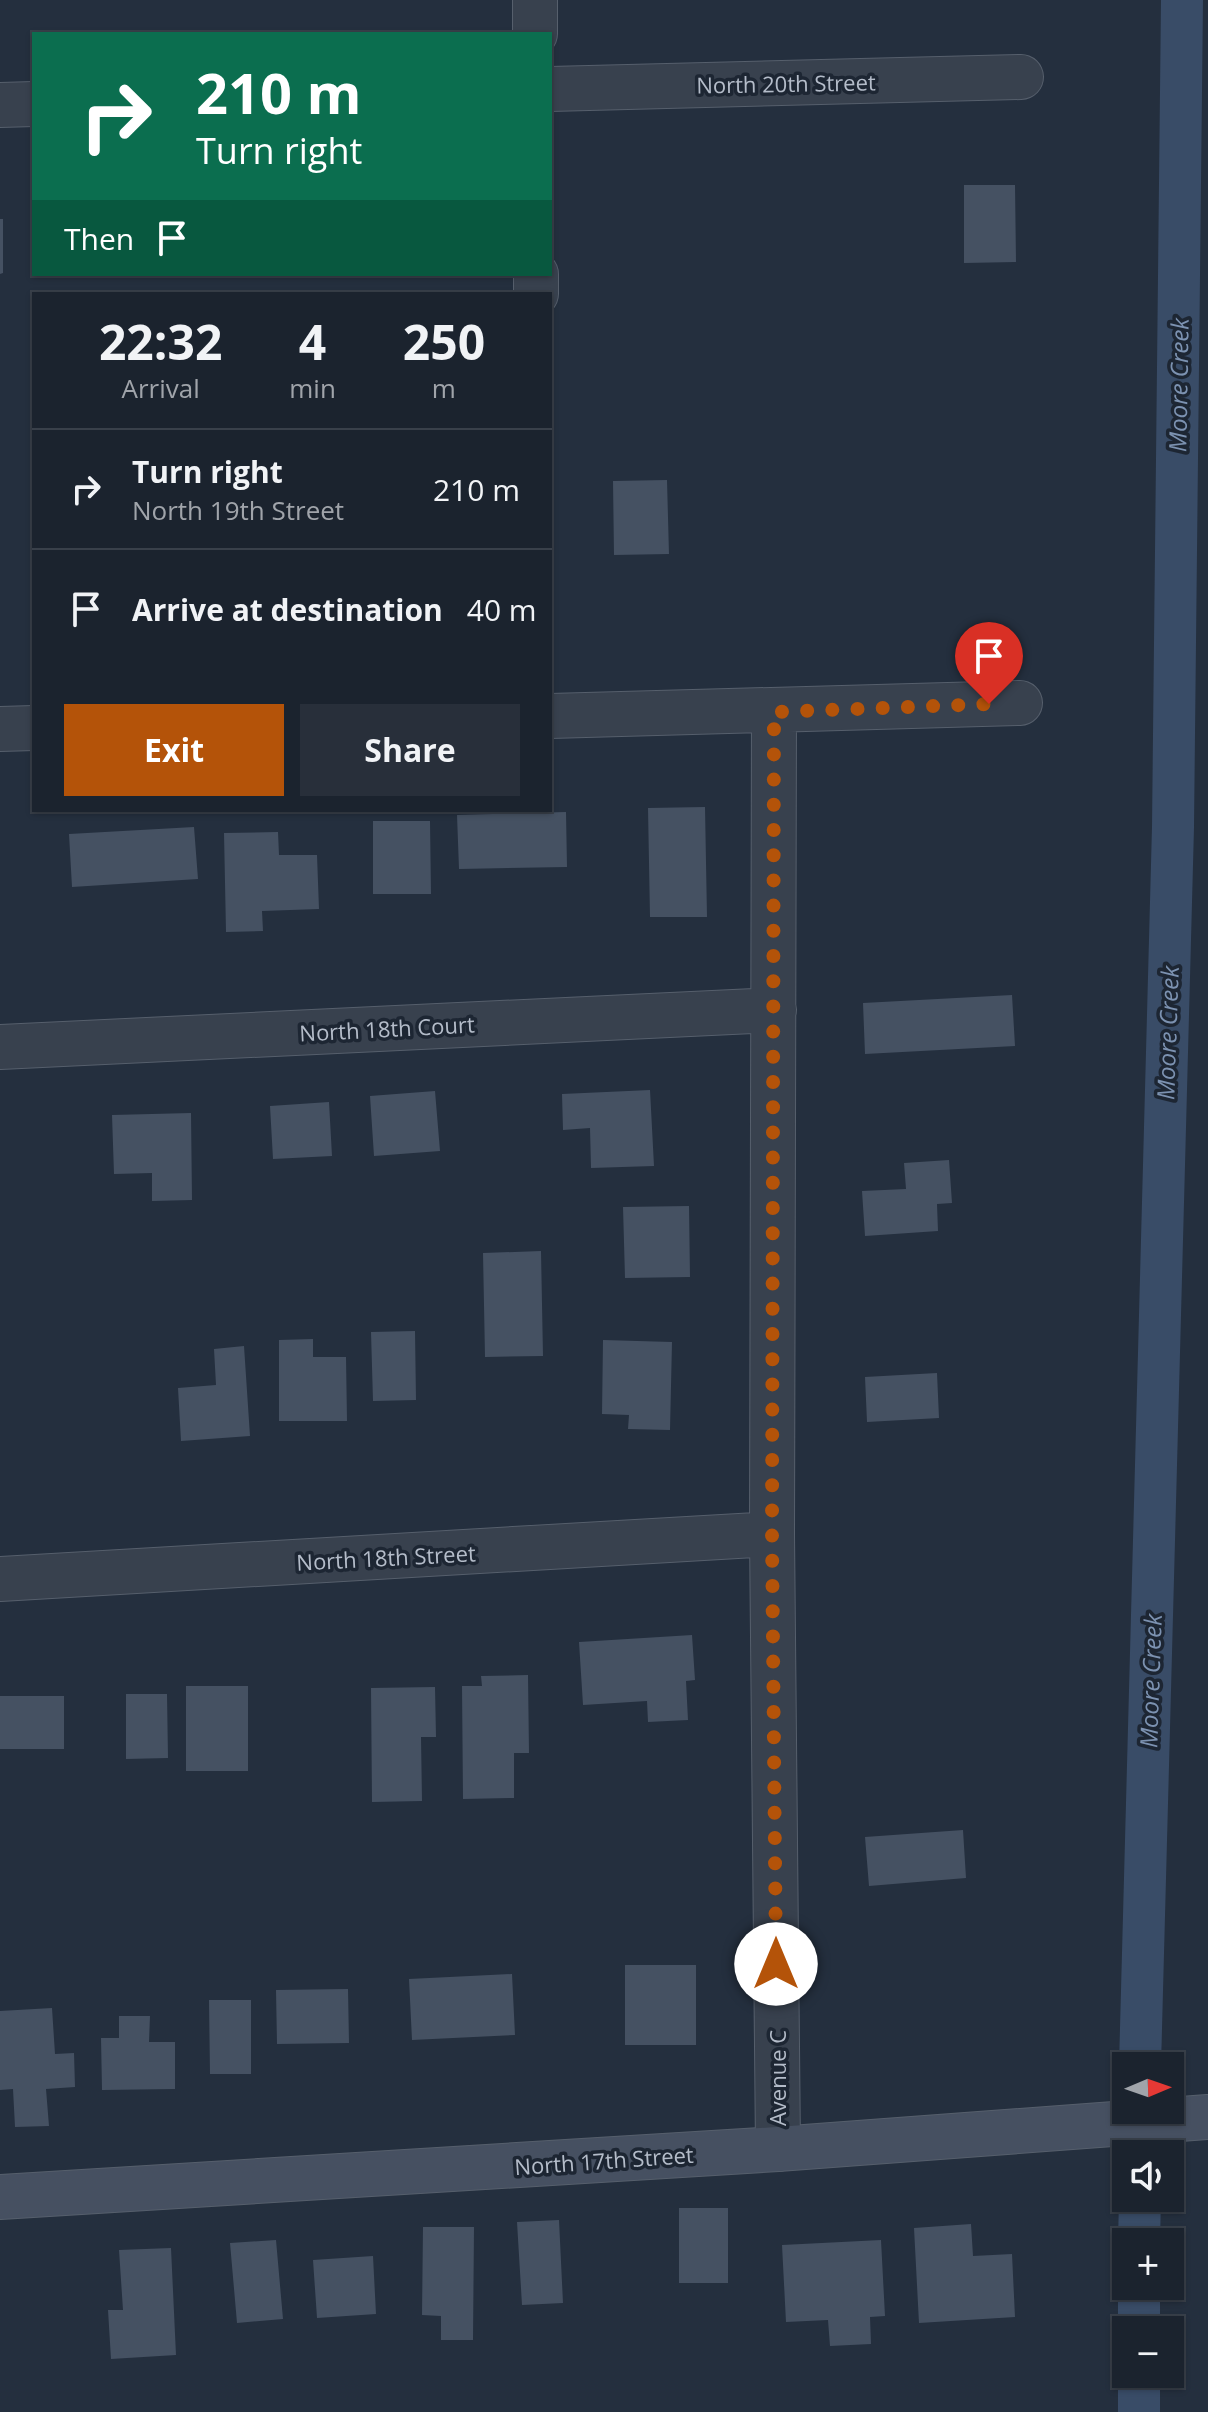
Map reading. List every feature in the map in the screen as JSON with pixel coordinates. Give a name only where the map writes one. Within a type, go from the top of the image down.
[{"type":"street","points":[[535,0],[535,32]]},
{"type":"street","name":"North 20th Street","points":[[552,89],[1021,77]]},
{"type":"street","points":[[0,105],[32,104]]},
{"type":"street","points":[[552,716],[1020,703]]},
{"type":"street","name":"Avenue C","points":[[774,712],[772,1534],[778,2149]]},
{"type":"street","points":[[0,729],[32,728]]},
{"type":"street","name":"North 18th Court","points":[[0,1047],[774,1010]]},
{"type":"street","name":"North 18th Street","points":[[0,1579],[772,1534]]},
{"type":"street","name":"North 17th Street","points":[[0,2197],[778,2149],[1201,2117]]},
{"type":"building","points":[[964,185],[1015,185],[1016,262],[964,263]]},
{"type":"building","points":[[0,219],[3,219],[3,273],[0,274]]},
{"type":"building","points":[[667,480],[669,554],[614,555],[613,481]]},
{"type":"building","points":[[705,807],[707,917],[650,917],[648,808]]},
{"type":"building","points":[[566,812],[567,867],[459,869],[457,815]]},
{"type":"building","points":[[373,821],[430,821],[431,894],[373,894]]},
{"type":"building","points":[[194,827],[198,879],[72,887],[69,834]]},
{"type":"building","points":[[278,832],[279,855],[317,855],[319,909],[262,911],[263,931],[226,932],[224,833]]},
{"type":"building","points":[[1012,995],[1015,1046],[865,1054],[863,1003]]},
{"type":"building","points":[[650,1090],[654,1166],[591,1168],[590,1128],[563,1130],[562,1094]]},
{"type":"building","points":[[435,1091],[440,1151],[374,1156],[370,1096]]},
{"type":"building","points":[[329,1102],[332,1156],[273,1159],[270,1106]]},
{"type":"building","points":[[191,1113],[192,1200],[152,1201],[152,1173],[114,1174],[112,1115]]},
{"type":"building","points":[[949,1160],[952,1203],[937,1204],[938,1231],[865,1236],[862,1191],[906,1189],[904,1163]]},
{"type":"building","points":[[689,1206],[690,1277],[625,1278],[623,1207]]},
{"type":"building","points":[[541,1251],[543,1356],[485,1357],[483,1253]]},
{"type":"building","points":[[415,1331],[416,1400],[373,1401],[371,1332]]},
{"type":"building","points":[[313,1339],[313,1357],[346,1357],[347,1421],[279,1421],[279,1340]]},
{"type":"building","points":[[603,1340],[672,1342],[670,1430],[628,1429],[629,1415],[602,1414]]},
{"type":"building","points":[[244,1346],[250,1436],[181,1441],[178,1388],[216,1385],[214,1349]]},
{"type":"building","points":[[937,1373],[939,1418],[867,1422],[865,1377]]},
{"type":"building","points":[[692,1635],[695,1680],[686,1681],[688,1720],[648,1722],[647,1701],[583,1705],[579,1642]]},
{"type":"building","points":[[528,1675],[529,1753],[514,1753],[514,1798],[463,1799],[462,1686],[482,1686],[481,1676]]},
{"type":"building","points":[[186,1686],[248,1686],[248,1771],[186,1771]]},
{"type":"building","points":[[435,1687],[436,1737],[421,1737],[422,1801],[372,1802],[371,1688]]},
{"type":"building","points":[[126,1694],[167,1694],[168,1758],[126,1759]]},
{"type":"building","points":[[0,1696],[64,1696],[64,1749],[0,1749]]},
{"type":"building","points":[[963,1830],[966,1878],[869,1886],[865,1837]]},
{"type":"building","points":[[625,1965],[696,1965],[696,2045],[625,2045]]},
{"type":"building","points":[[512,1974],[515,2035],[412,2040],[409,1979]]},
{"type":"building","points":[[348,1989],[349,2043],[277,2044],[276,1990]]},
{"type":"building","points":[[209,2000],[251,2000],[251,2074],[210,2074]]},
{"type":"building","points":[[52,2008],[55,2054],[74,2053],[75,2087],[46,2089],[49,2126],[15,2127],[13,2089],[0,2090],[0,2011]]},
{"type":"building","points":[[119,2016],[150,2016],[149,2042],[175,2042],[175,2089],[102,2090],[101,2038],[119,2038]]},
{"type":"building","points":[[679,2208],[728,2208],[728,2283],[679,2283]]},
{"type":"building","points":[[559,2220],[563,2303],[522,2305],[517,2222]]},
{"type":"building","points":[[971,2224],[973,2256],[1012,2254],[1015,2317],[919,2323],[914,2228]]},
{"type":"building","points":[[423,2227],[474,2227],[473,2340],[441,2340],[441,2316],[422,2315]]},
{"type":"building","points":[[276,2240],[283,2319],[237,2323],[230,2243]]},
{"type":"building","points":[[881,2240],[885,2316],[870,2317],[871,2344],[830,2346],[828,2320],[786,2322],[782,2245]]},
{"type":"building","points":[[171,2248],[176,2355],[111,2359],[108,2310],[123,2310],[119,2250]]},
{"type":"building","points":[[373,2256],[376,2314],[317,2318],[313,2260]]},
{"type":"waterway","name":"Moore Creek","points":[[1140,2052],[1173,827],[1182,0]]},
{"type":"waterway","name":"Moore Creek","points":[[1140,2124],[1140,2140]]},
{"type":"waterway","name":"Moore Creek","points":[[1139,2228],[1140,2212]]},
{"type":"waterway","name":"Moore Creek","points":[[1139,2300],[1139,2316]]},
{"type":"waterway","name":"Moore Creek","points":[[1139,2388],[1139,2412]]},
{"type":"route","points":[[776,1964],[772,1534],[774,712],[989,704]]}]
